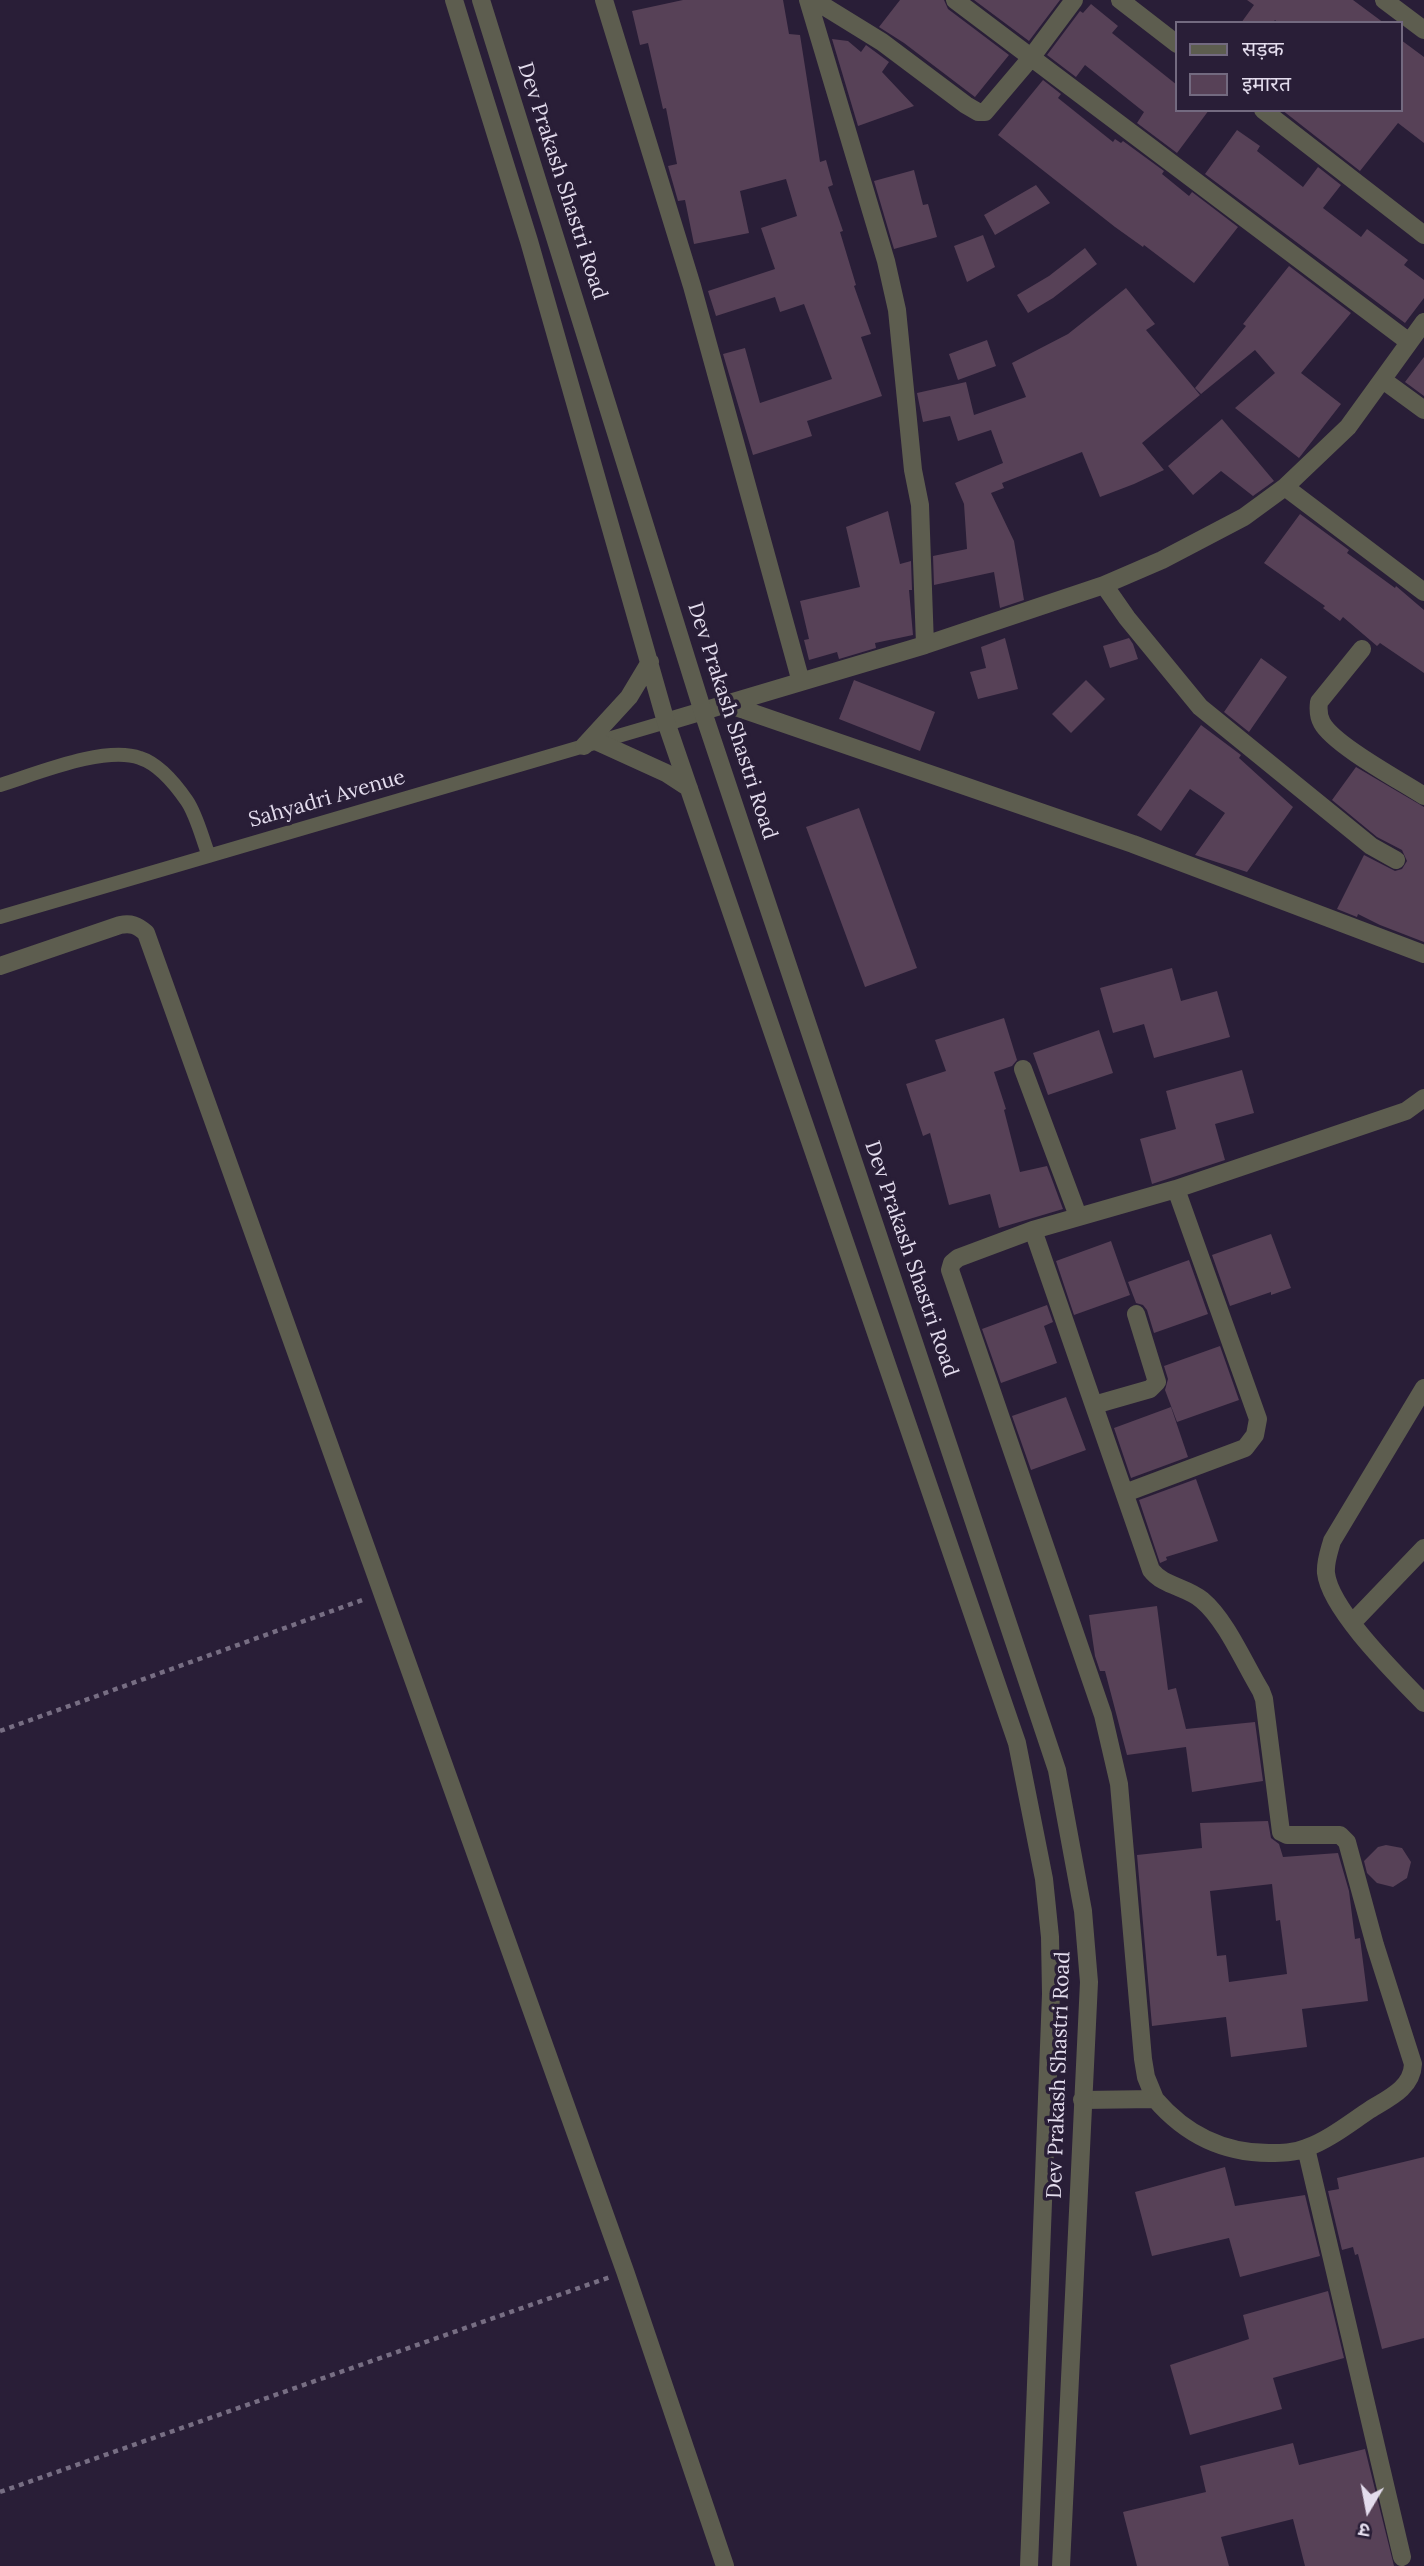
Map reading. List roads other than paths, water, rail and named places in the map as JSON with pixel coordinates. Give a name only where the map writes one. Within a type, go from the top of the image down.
[{"type":"street","name":"Dev Prakash Shastri Road","points":[[454,0],[529,241],[666,722],[1017,1743],[1044,1879],[1050,1937],[1051,1994],[1029,2566]]},
{"type":"street","name":"Dev Prakash Shastri Road","points":[[481,0],[703,712],[1058,1770],[1083,1911],[1089,1982],[1060,2566]]},
{"type":"street","points":[[604,0],[692,286],[801,682]]},
{"type":"street","points":[[808,0],[886,261],[897,310],[913,470],[920,505],[925,645]]},
{"type":"street","points":[[814,0],[882,42],[978,112],[985,112],[990,108],[1074,0]]},
{"type":"street","points":[[955,0],[1409,342]]},
{"type":"street","points":[[1120,0],[1176,43]]},
{"type":"street","points":[[1384,0],[1424,30]]},
{"type":"street","points":[[1266,112],[1424,235]]},
{"type":"street","points":[[666,722],[925,645],[1104,585],[1162,560],[1244,517],[1285,487],[1348,427],[1424,322]]},
{"type":"street","points":[[1383,380],[1424,410]]},
{"type":"street","points":[[1285,487],[1424,592]]},
{"type":"street","points":[[1104,585],[1127,618],[1200,707],[1371,846],[1396,860]]},
{"type":"street","points":[[1362,649],[1319,702],[1318,713],[1323,726],[1343,744],[1424,796]]},
{"type":"street","points":[[650,662],[629,697],[591,744],[666,772],[689,788]]},
{"type":"street","points":[[727,704],[1133,844],[1424,954]]},
{"type":"street","points":[[0,966],[120,925],[138,926],[146,933],[625,2271],[725,2566]]},
{"type":"street","points":[[1023,1069],[1078,1216]]},
{"type":"street","points":[[1034,1230],[1150,1570],[1208,1606],[1218,1618],[1261,1691],[1281,1832],[1287,1835],[1340,1835],[1347,1842],[1375,1945],[1413,2064],[1413,2071],[1400,2090],[1327,2138],[1306,2148],[1288,2152],[1245,2152],[1227,2148],[1196,2135],[1155,2099],[1146,2077],[1119,1784],[1113,1751],[950,1270],[952,1263],[958,1258],[1034,1230],[1176,1189],[1406,1111],[1423,1098]]},
{"type":"street","points":[[1125,1493],[1245,1448],[1255,1436],[1257,1428],[1258,1419],[1176,1189]]},
{"type":"street","points":[[1094,1405],[1150,1389],[1157,1382],[1136,1314]]},
{"type":"street","points":[[1424,1388],[1332,1541],[1326,1561],[1330,1590],[1352,1623],[1371,1648],[1424,1703]]},
{"type":"street","points":[[1352,1623],[1424,1548]]},
{"type":"street","points":[[1082,2100],[1155,2099]]},
{"type":"street","points":[[1306,2148],[1402,2557]]},
{"type":"lane","name":"Sahyadri Avenue","points":[[0,917],[666,722]]},
{"type":"lane","points":[[0,785],[93,757],[118,754],[141,758],[163,772],[188,802],[209,856]]}]
